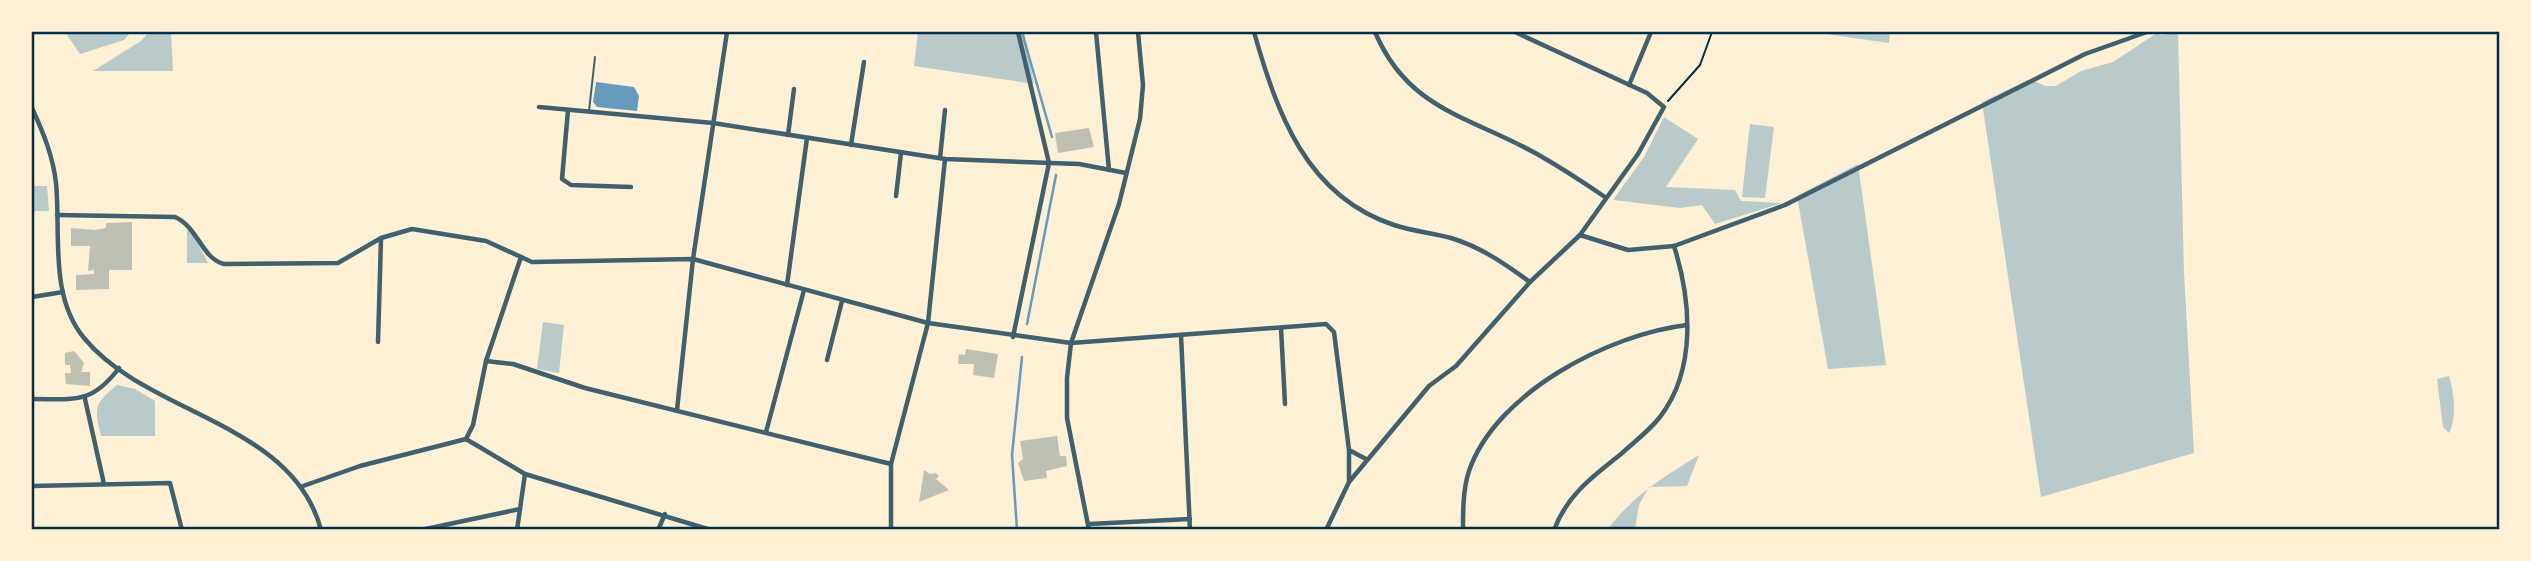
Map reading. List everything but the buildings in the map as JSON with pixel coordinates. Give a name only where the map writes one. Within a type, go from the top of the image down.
[{"type":"street","points":[[677,410],[693,259],[727,32]]},
{"type":"street","points":[[1013,337],[1049,163],[1018,32]]},
{"type":"street","points":[[1096,32],[1109,170]]},
{"type":"street","points":[[1138,32],[1143,85],[1140,118],[1106,247],[1087,292],[1071,343],[1067,416],[1089,527],[1190,519]]},
{"type":"street","points":[[1254,32],[1266,75],[1288,130],[1314,172],[1337,196],[1361,212],[1394,225],[1452,239],[1477,249],[1500,260],[1530,282]]},
{"type":"street","points":[[1375,32],[1386,58],[1418,93],[1536,153],[1605,197]]},
{"type":"street","points":[[1326,530],[1349,482],[1366,459],[1429,386],[1456,366],[1530,282],[1580,235],[1638,154],[1664,107],[1647,93],[1515,32]]},
{"type":"street","points":[[1629,85],[1651,32]]},
{"type":"street","points":[[1580,235],[1628,250],[1674,246],[1785,205],[2085,54],[2147,32]]},
{"type":"street","points":[[851,145],[864,62]]},
{"type":"street","points":[[788,135],[794,89]]},
{"type":"street","points":[[539,107],[713,123],[942,159],[1079,164],[1126,173]]},
{"type":"street","points":[[32,108],[51,156],[63,292],[82,336],[102,357],[119,368],[267,453],[303,486],[321,530]]},
{"type":"street","points":[[568,110],[562,179],[571,185],[631,187]]},
{"type":"street","points":[[891,530],[891,464],[928,323],[945,110]]},
{"type":"street","points":[[787,285],[807,138]]},
{"type":"street","points":[[896,197],[901,153]]},
{"type":"street","points":[[57,215],[175,217],[186,222],[194,231],[212,259],[224,264],[338,263],[381,238],[412,229],[486,241],[532,262],[693,259],[928,323],[1071,343],[1326,324],[1334,332],[1349,450],[1349,482]]},
{"type":"street","points":[[378,342],[381,238]]},
{"type":"street","points":[[1554,530],[1574,493],[1661,416],[1679,384],[1687,325],[1686,295],[1674,246]]},
{"type":"street","points":[[466,439],[473,425],[486,361],[522,257]]},
{"type":"street","points":[[766,432],[804,290]]},
{"type":"street","points":[[32,297],[63,292]]},
{"type":"street","points":[[827,360],[842,301]]},
{"type":"street","points":[[1463,530],[1469,471],[1488,435],[1525,397],[1573,365],[1611,345],[1648,331],[1687,325]]},
{"type":"street","points":[[1281,327],[1285,404]]},
{"type":"street","points":[[1181,335],[1190,530]]},
{"type":"street","points":[[486,361],[513,364],[585,388],[891,464]]},
{"type":"street","points":[[32,399],[85,399],[105,386],[119,368]]},
{"type":"street","points":[[85,399],[104,484]]},
{"type":"street","points":[[303,486],[346,470],[466,439],[525,474],[666,514],[711,530]]},
{"type":"street","points":[[1349,450],[1366,459]]},
{"type":"street","points":[[517,530],[525,474]]},
{"type":"street","points":[[32,486],[170,483],[182,530]]},
{"type":"street","points":[[421,530],[520,509]]},
{"type":"street","points":[[658,530],[666,514]]},
{"type":"lane","points":[[589,112],[595,57]]},
{"type":"path","points":[[1664,107],[1700,65],[1712,32]]},
{"type":"shaded area","points":[[65,32],[131,32],[124,40],[80,54]]},
{"type":"shaded area","points":[[149,32],[171,32],[173,71],[93,71],[141,41]]},
{"type":"shaded area","points":[[918,32],[1024,32],[1034,84],[914,66]]},
{"type":"shaded area","points":[[1812,32],[1890,32],[1889,43]]},
{"type":"shaded area","points":[[2178,32],[2184,273],[2194,453],[2041,497],[1982,102],[2030,79],[2045,86],[2056,86],[2081,71],[2113,62],[2157,33],[2161,35]]},
{"type":"shaded area","points":[[1664,117],[1698,139],[1666,187],[1735,190],[1741,201],[1782,203],[1715,224],[1702,205],[1680,208],[1613,200],[1644,157]]},
{"type":"shaded area","points":[[1750,124],[1774,127],[1765,198],[1742,197]]},
{"type":"shaded area","points":[[1858,164],[1886,365],[1828,369],[1797,196]]},
{"type":"shaded area","points":[[32,186],[47,186],[49,211],[32,211]]},
{"type":"shaded area","points":[[187,230],[193,234],[208,263],[187,263]]},
{"type":"shaded area","points":[[543,322],[564,325],[559,373],[537,369]]},
{"type":"shaded area","points":[[2449,376],[2454,405],[2449,433],[2443,427],[2437,379]]},
{"type":"shaded area","points":[[117,385],[135,389],[155,401],[155,436],[101,436],[97,418],[98,407]]},
{"type":"shaded area","points":[[1699,455],[1687,486],[1651,487],[1673,471]]},
{"type":"shaded area","points":[[1648,489],[1639,505],[1635,529],[1608,529],[1628,506]]},
{"type":"water","points":[[596,82],[634,87],[639,96],[637,111],[597,107],[593,102]]},
{"type":"waterway","points":[[1022,32],[1052,137]]},
{"type":"waterway","points":[[1027,324],[1056,175]]},
{"type":"waterway","points":[[1017,530],[1012,455],[1022,357]]}]
